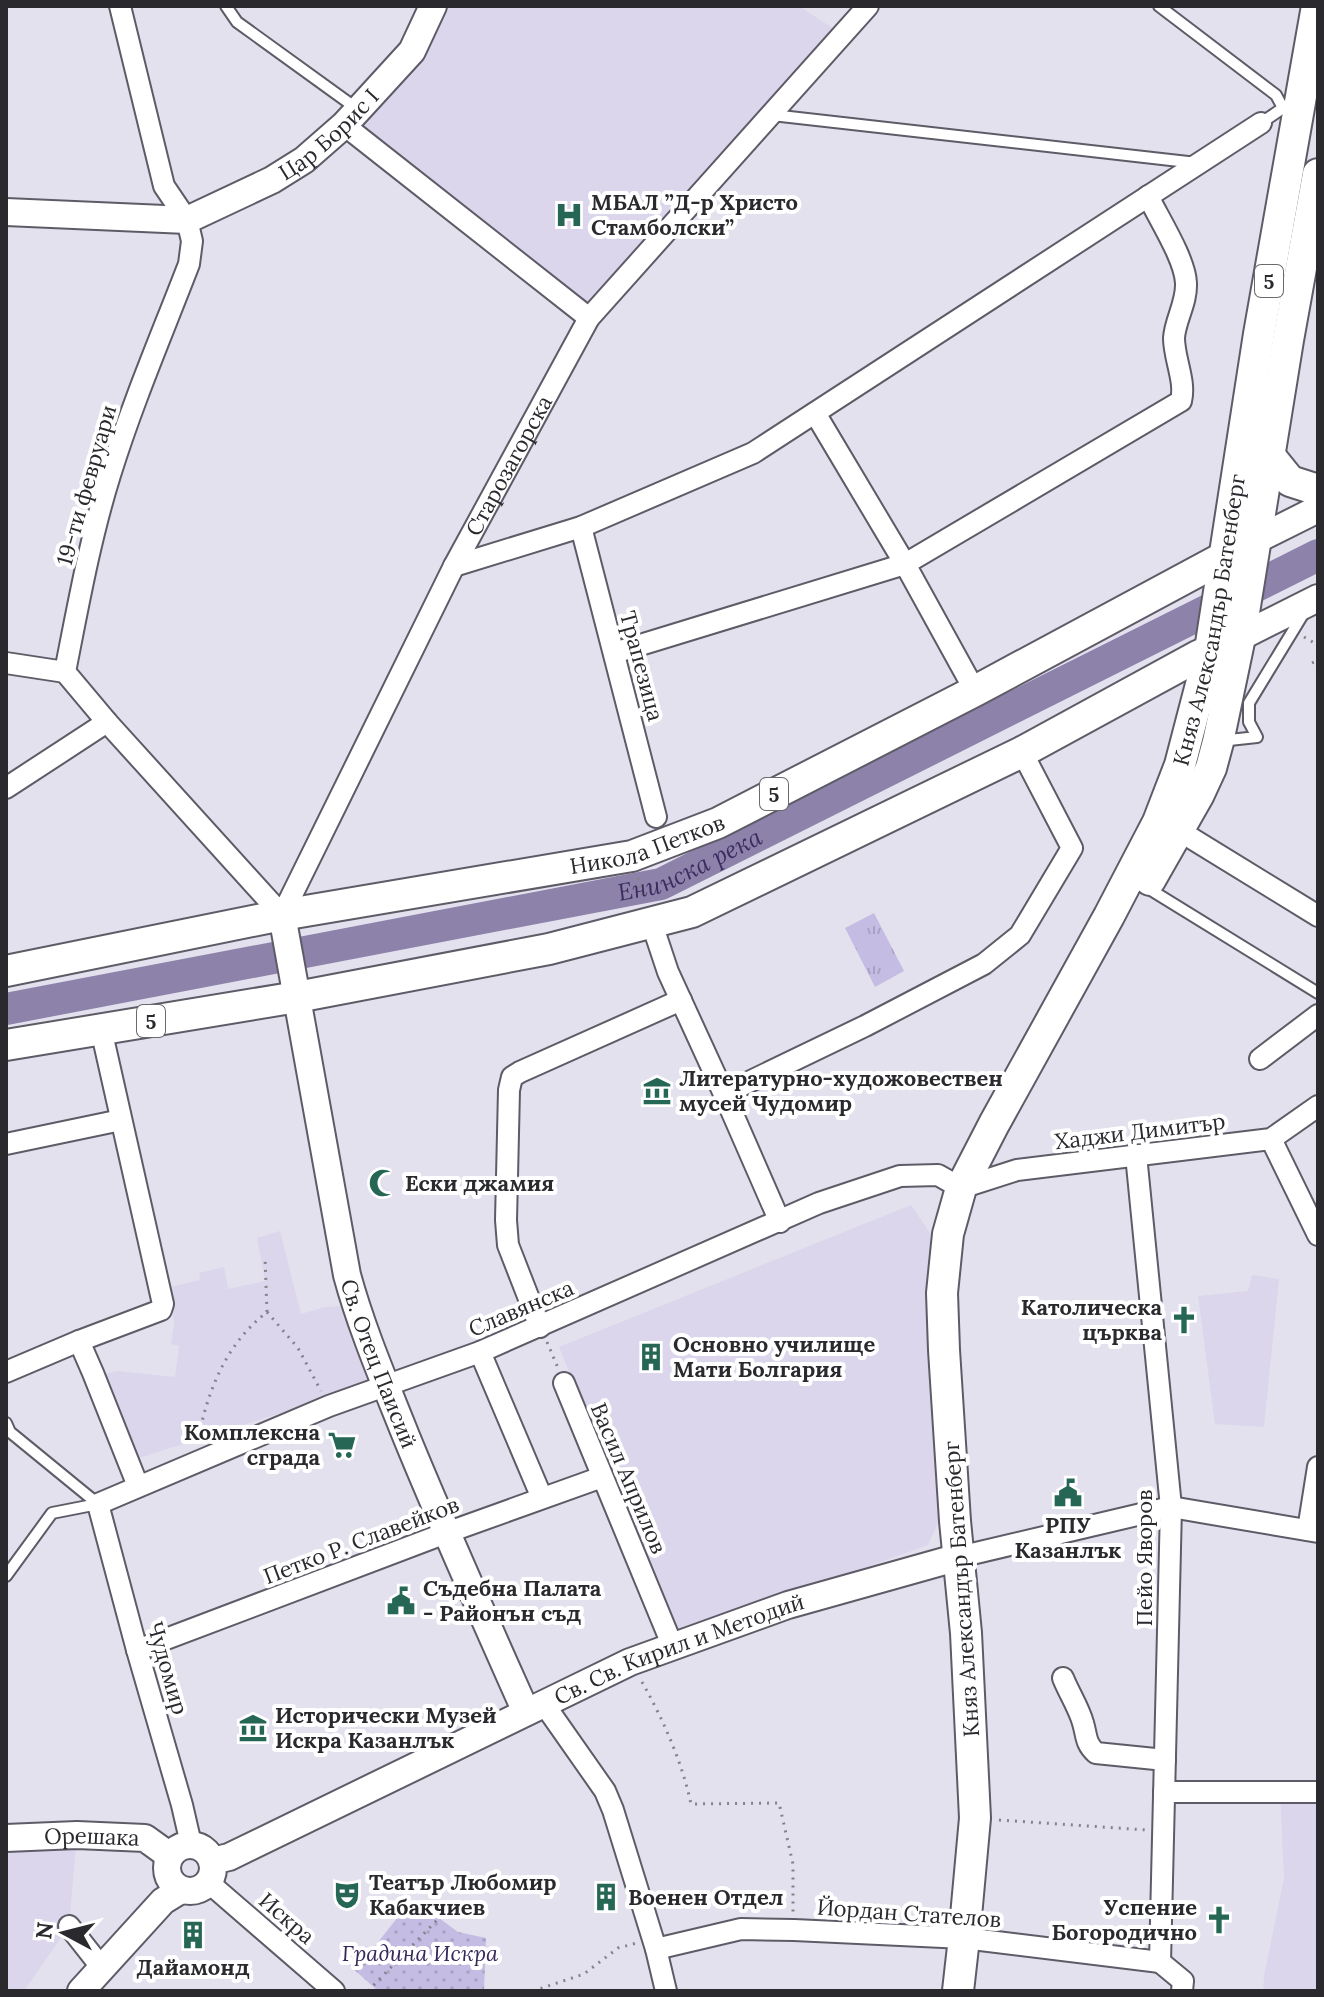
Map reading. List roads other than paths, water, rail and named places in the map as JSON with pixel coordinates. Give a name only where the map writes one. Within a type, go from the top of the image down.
[{"type":"main road","name":"Цар Борис I","points":[[187,220],[272,180],[304,160],[351,117],[412,51],[433,6]]},
{"type":"main road","name":"Княз Александър Батенберг","points":[[961,1188],[1007,1134],[1211,768],[1218,742],[1227,632],[1239,560],[1259,334],[1317,6]]},
{"type":"main road","name":"Княз Александър Батенберг","points":[[958,1991],[975,1818],[966,1633],[955,1521],[942,1293],[948,1234],[961,1188],[1158,822],[1227,632],[1239,560],[1269,455],[1318,174]]},
{"type":"main road","points":[[6,212],[187,220]]},
{"type":"main road","points":[[1269,455],[1290,481],[1318,490]]},
{"type":"main road","name":"Никола Петков","points":[[6,971],[283,923],[632,856],[718,823],[1239,560],[1318,509]]},
{"type":"main road","points":[[1227,632],[1315,600]]},
{"type":"main road","name":"5","points":[[6,1045],[296,990],[549,949],[649,914],[692,912],[1022,752],[1227,632]]},
{"type":"main road","points":[[283,923],[296,990]]},
{"type":"main road","name":"Св. Отец Паисий","points":[[296,990],[353,1299],[446,1533],[535,1708]]},
{"type":"main road","name":"Св. Св. Кирил и Методий","points":[[210,1871],[229,1857],[630,1662],[788,1605],[959,1557]]},
{"type":"main road","name":"Орешака","points":[[6,1838],[77,1835],[145,1838],[180,1850]]},
{"type":"main road","points":[[81,1991],[163,1901],[181,1890],[196,1890],[210,1871],[204,1849],[180,1850],[167,1863],[170,1879],[181,1890]]},
{"type":"street","points":[[120,6],[164,186],[187,220]]},
{"type":"street","name":"Старозагорска","points":[[283,923],[454,566],[589,318],[868,6]]},
{"type":"street","points":[[351,117],[589,318]]},
{"type":"street","points":[[454,566],[581,527],[753,453],[1261,123]]},
{"type":"street","points":[[614,653],[905,564],[1181,401],[1183,392],[1174,338],[1186,284],[1182,266],[1148,196]]},
{"type":"street","name":"19-ти февруари","points":[[65,672],[109,477],[189,264],[192,241],[187,220]]},
{"type":"street","points":[[815,413],[905,564],[975,691]]},
{"type":"street","name":"Трапезица","points":[[581,527],[656,817]]},
{"type":"street","points":[[6,663],[65,672],[283,923]]},
{"type":"street","points":[[6,788],[107,722]]},
{"type":"street","points":[[724,1094],[984,964],[1020,935],[1072,848],[1022,752]]},
{"type":"street","points":[[1178,830],[1318,916]]},
{"type":"street","points":[[649,914],[668,972],[780,1222]]},
{"type":"street","points":[[540,1327],[508,1245],[509,1090],[512,1077],[681,1000]]},
{"type":"street","points":[[1260,1059],[1318,1015]]},
{"type":"street","points":[[6,1372],[161,1310],[163,1304],[101,1029]]},
{"type":"street","name":"Хаджи Димитър","points":[[961,1188],[1017,1170],[1271,1139],[1318,1106]]},
{"type":"street","points":[[6,1144],[121,1120]]},
{"type":"street","points":[[1271,1139],[1318,1235]]},
{"type":"street","name":"Пейо Яворов","points":[[1136,1155],[1171,1507],[1160,1962]]},
{"type":"street","name":"Славянска","points":[[98,1504],[329,1406],[540,1327],[819,1203],[900,1176],[938,1175],[961,1188]]},
{"type":"street","points":[[79,1341],[138,1486]]},
{"type":"street","points":[[480,1352],[542,1498]]},
{"type":"street","name":"Васил Априлов","points":[[564,1383],[673,1647]]},
{"type":"street","points":[[1171,1507],[1313,1531],[1318,1467]]},
{"type":"street","name":"Петко Р. Славейков","points":[[137,1650],[602,1477]]},
{"type":"street","name":"Чудомир","points":[[98,1504],[182,1805],[180,1850]]},
{"type":"street","name":"Св. Св. Кирил и Методий","points":[[959,1557],[1171,1507]]},
{"type":"street","points":[[1063,1678],[1084,1724],[1089,1747],[1096,1753],[1165,1760]]},
{"type":"street","name":"Св. Отец Паисий","points":[[535,1708],[605,1791],[666,1991]]},
{"type":"street","points":[[1164,1792],[1318,1792]]},
{"type":"street","name":"Искра","points":[[210,1871],[334,1991]]},
{"type":"street","points":[[69,1926],[102,1968]]},
{"type":"street","name":"Йордан Стателов","points":[[654,1944],[741,1929],[794,1930],[964,1938],[1160,1962]]},
{"type":"street","points":[[1160,1962],[1183,1981],[1182,1991]]},
{"type":"lane","points":[[226,6],[237,22],[351,117]]},
{"type":"lane","points":[[1159,6],[1276,95],[1283,108],[1261,123]]},
{"type":"lane","points":[[770,115],[1199,163]]},
{"type":"lane","points":[[1218,742],[1257,737],[1249,722],[1249,703],[1315,600]]},
{"type":"lane","points":[[1146,887],[1318,993]]},
{"type":"lane","points":[[6,1423],[10,1432],[98,1504]]},
{"type":"lane","points":[[6,1576],[52,1513],[98,1504]]},
{"type":"waterway","name":"Енинска река","points":[[6,1009],[661,884],[1318,555]]},
{"type":"place","name":"МБАЛ ”Д-р Христо Стамболски”","points":[[569,215]]},
{"type":"place","name":"Литературно-художовествен мусей Чудомир","points":[[657,1091]]},
{"type":"place","name":"Ески джамия","points":[[383,1183]]},
{"type":"place","name":"Католическа църква","points":[[1184,1320]]},
{"type":"place","name":"Основно училище Мати Болгария","points":[[651,1357]]},
{"type":"place","name":"Комплексна сграда","points":[[342,1445]]},
{"type":"place","name":"РПУ Казанлък","points":[[1068,1493]]},
{"type":"place","name":"Съдебна Палата - Районън съд","points":[[401,1601]]},
{"type":"place","name":"Исторически Музей Искра Казанлък","points":[[253,1728]]},
{"type":"place","name":"Театър Любомир Кабакчиев","points":[[347,1895]]},
{"type":"place","name":"Военен Отдел","points":[[606,1897]]},
{"type":"place","name":"Успение Богородично","points":[[1219,1920]]},
{"type":"place","name":"Дайамонд","points":[[193,1935]]},
{"type":"park label","name":"Градина Искра","points":[[420,1953]]}]
